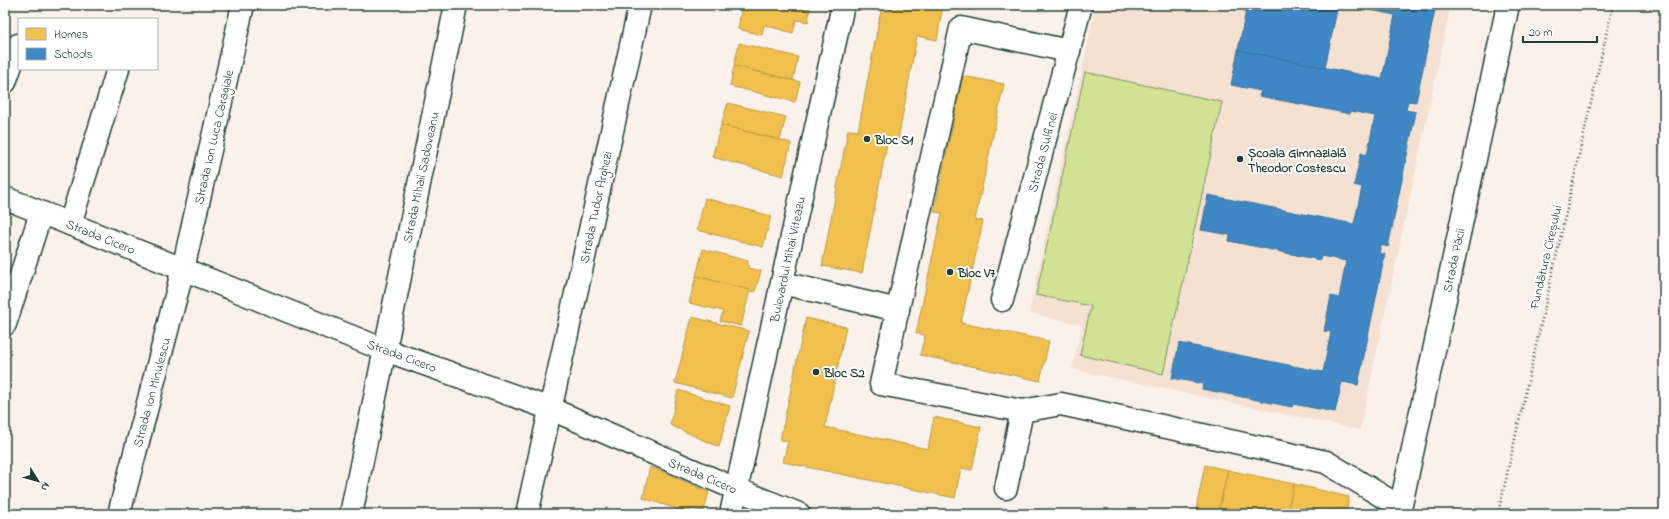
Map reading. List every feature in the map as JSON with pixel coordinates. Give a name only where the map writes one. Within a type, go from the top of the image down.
[{"type":"street","name":"Strada Ion Luca Caragiale","points":[[183,269],[243,5]]},
{"type":"street","name":"Strada Mihail Sadoveanu","points":[[352,514],[456,5]]},
{"type":"street","name":"Strada Tudor Arghezi","points":[[527,514],[640,5]]},
{"type":"street","name":"Bulevardul Mihai Viteazu","points":[[731,514],[843,5]]},
{"type":"street","name":"Strada Sulfinei","points":[[1002,300],[1081,5]]},
{"type":"street","name":"Strada Păcii","points":[[1399,510],[1508,5]]},
{"type":"street","points":[[1069,51],[961,28],[881,384],[1022,411],[1061,404],[1326,462],[1399,510]]},
{"type":"street","points":[[5,82],[18,45]]},
{"type":"street","points":[[70,224],[118,70]]},
{"type":"street","name":"Strada Cicero","points":[[5,198],[385,350],[551,409],[736,489],[799,514]]},
{"type":"street","points":[[5,324],[41,213]]},
{"type":"street","name":"Strada Ion Minulescu","points":[[119,514],[183,269]]},
{"type":"street","points":[[782,283],[898,310]]},
{"type":"street","points":[[1006,488],[1022,411]]},
{"type":"path","name":"Fundătura Cireșului","points":[[1498,514],[1612,5]]},
{"type":"shaded area","name":"Școala Gimnazială Theodor Costescu","points":[[1096,5],[1451,5],[1360,430],[1072,369],[1082,325],[1029,313]]},
{"type":"green space","points":[[1085,72],[1222,102],[1163,374],[1080,355],[1091,306],[1036,295]]},
{"type":"building: Homes","points":[[742,5],[792,5],[810,9],[808,22],[796,20],[793,33],[764,25],[762,35],[738,29]]},
{"type":"building: Homes","points":[[792,5],[811,5],[810,9]]},
{"type":"building: Homes","name":"Bloc S1","points":[[891,5],[943,5],[937,40],[917,36],[898,140],[888,138],[862,273],[822,266],[848,130],[858,131],[881,10],[890,12]]},
{"type":"building: Homes","points":[[739,43],[798,57],[793,80],[734,66]]},
{"type":"building: Homes","points":[[734,66],[800,82],[795,102],[730,86]]},
{"type":"building: Homes","name":"Bloc V7","points":[[963,76],[1004,84],[975,220],[983,221],[961,323],[1049,341],[1040,381],[920,355],[925,335],[916,333],[942,213],[934,212]]},
{"type":"building: Homes","points":[[728,103],[786,117],[780,140],[721,125]]},
{"type":"building: Homes","points":[[721,125],[791,143],[783,176],[712,157]]},
{"type":"building: Homes","points":[[705,198],[771,216],[763,247],[697,230]]},
{"type":"building: Homes","points":[[703,249],[748,261],[748,268],[761,271],[755,292],[696,276]]},
{"type":"building: Homes","points":[[696,276],[750,290],[741,326],[720,321],[723,311],[689,303]]},
{"type":"building: Homes","points":[[692,317],[749,331],[732,398],[675,383]]},
{"type":"building: Homes","name":"Bloc S2","points":[[806,318],[846,327],[825,427],[928,449],[934,417],[981,427],[972,470],[961,468],[955,498],[783,462],[788,441],[780,440]]},
{"type":"building: Homes","points":[[678,390],[730,406],[719,447],[670,425]]},
{"type":"building: Homes","points":[[1205,465],[1228,470],[1218,514],[1196,509]]},
{"type":"building: Homes","points":[[650,467],[709,492],[704,511],[691,509],[689,513],[643,498]]},
{"type":"building: Homes","points":[[1228,470],[1294,484],[1287,514],[1218,514]]},
{"type":"building: Homes","points":[[1294,484],[1349,497],[1346,514],[1287,514]]},
{"type":"building: Homes","points":[[1020,511],[1034,514],[1019,514]]},
{"type":"building: Schools","points":[[1247,5],[1338,5],[1325,68],[1238,50]]},
{"type":"building: Schools","points":[[1347,5],[1436,5],[1416,102],[1408,101],[1406,110],[1416,112],[1388,247],[1381,245],[1379,253],[1385,254],[1358,385],[1342,382],[1335,412],[1293,404],[1292,407],[1202,389],[1203,384],[1172,378],[1179,343],[1323,372],[1331,332],[1324,331],[1331,296],[1339,298],[1346,261],[1321,256],[1320,260],[1229,241],[1230,235],[1201,230],[1208,195],[1354,224],[1362,187],[1354,185],[1361,153],[1367,155],[1375,116],[1351,111],[1350,114],[1259,96],[1261,91],[1231,85],[1238,50],[1382,79],[1395,15]]},
{"type":"place","name":"Bloc S1","points":[[867,139]]},
{"type":"place","name":"Școala Gimnazială Theodor Costescu","points":[[1240,159]]},
{"type":"place","name":"Bloc V7","points":[[950,272]]},
{"type":"place","name":"Bloc S2","points":[[816,372]]}]
